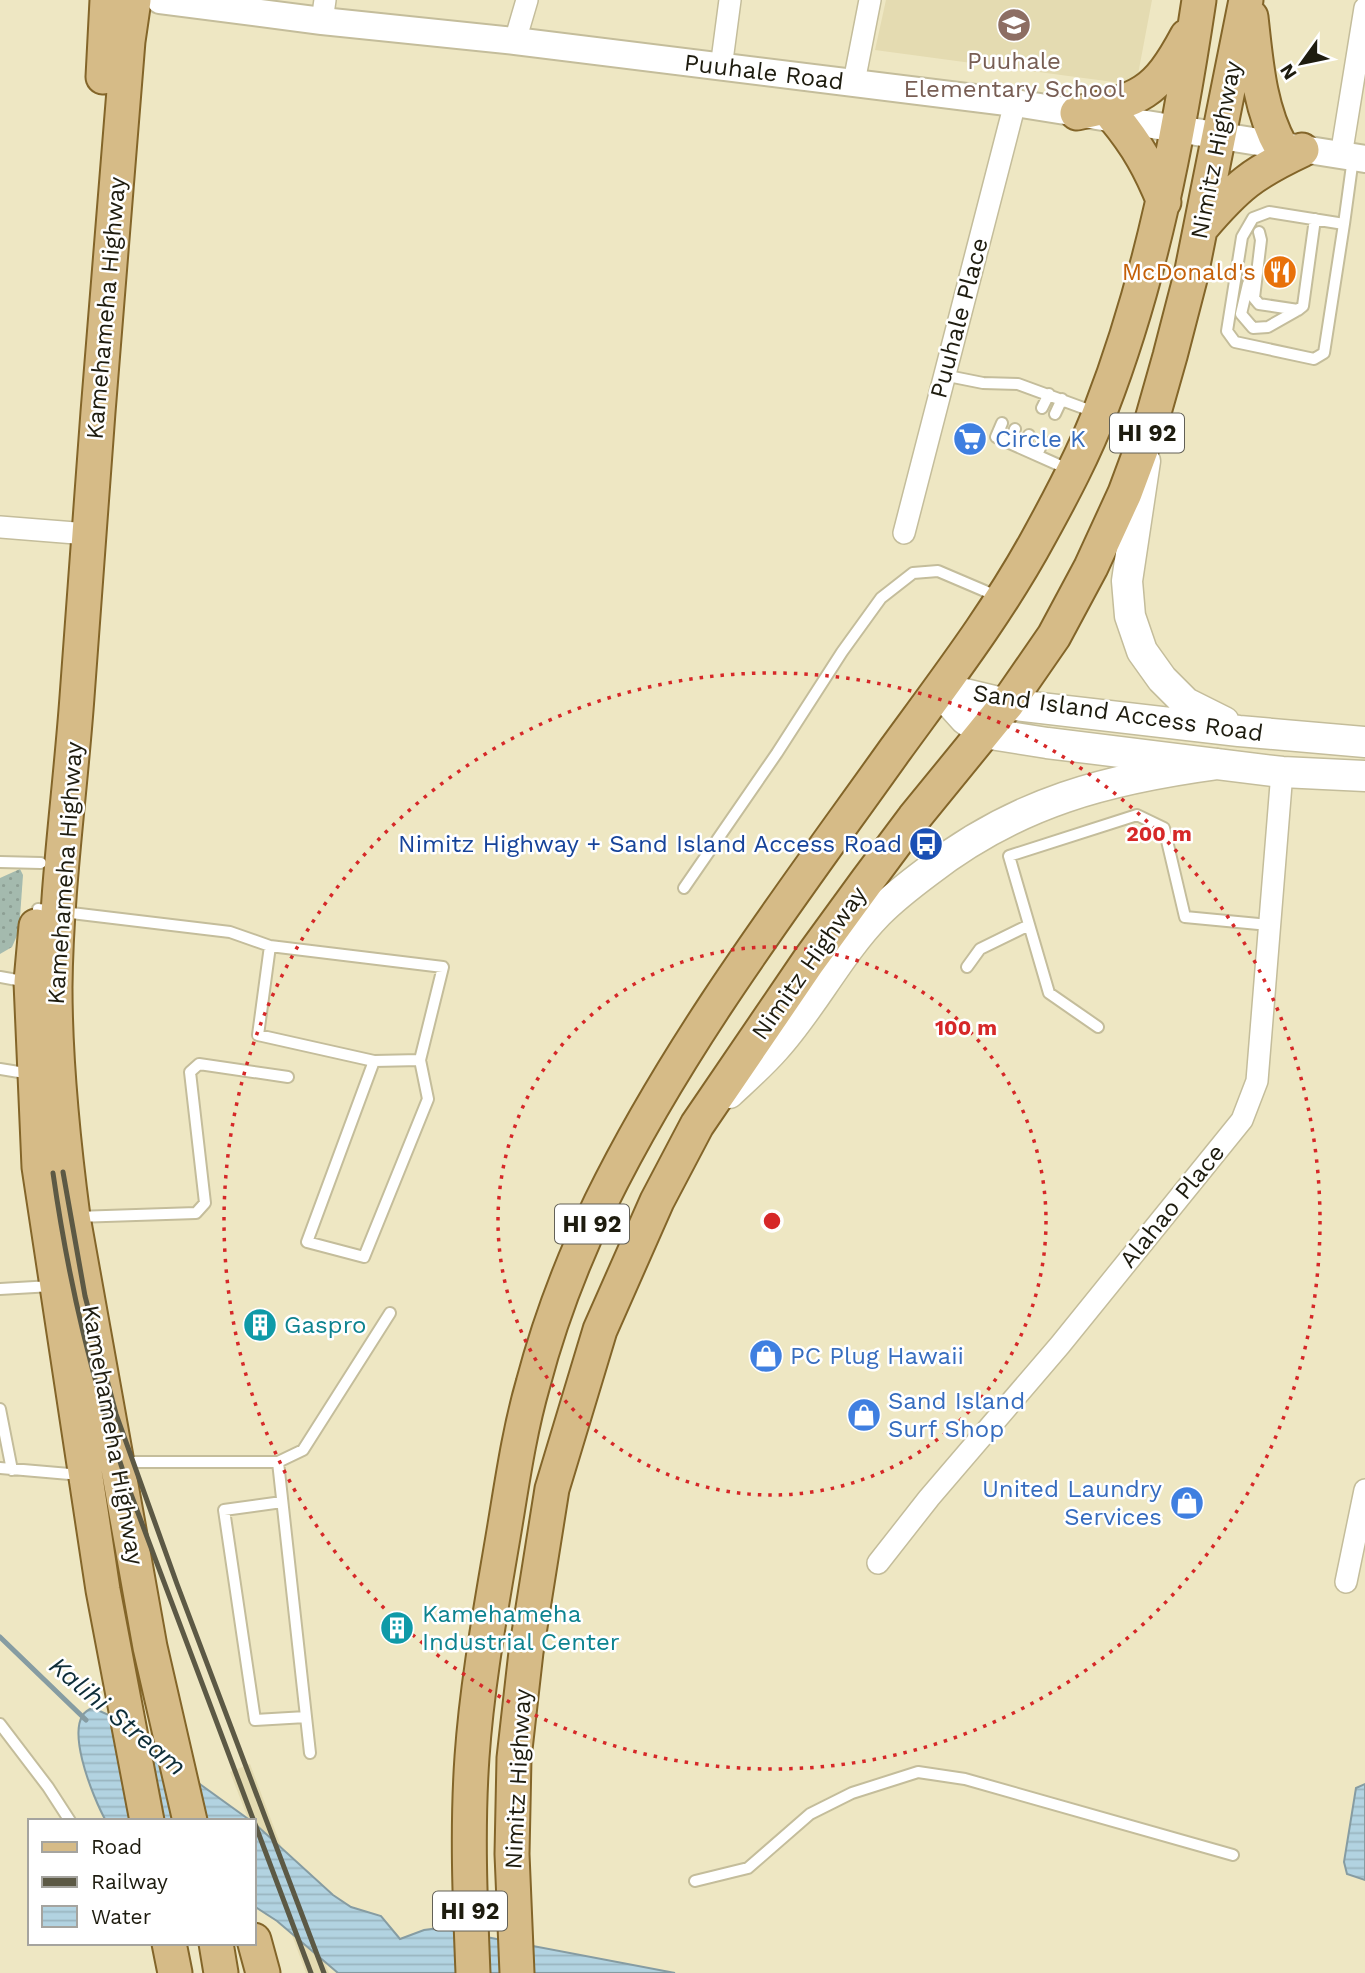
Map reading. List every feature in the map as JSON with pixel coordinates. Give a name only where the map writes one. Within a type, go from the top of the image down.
[{"type":"main road","name":"Kamehameha Highway","points":[[107,0],[78,534],[74,732],[48,910],[16,980],[34,1074],[39,1167],[58,1286],[101,1469],[178,1750]]},
{"type":"main road","name":"Kamehameha Highway","points":[[134,0],[41,863],[55,988],[65,1159],[74,1217],[101,1469],[103,1590],[147,1819]]},
{"type":"main road","name":"Nimitz Highway","points":[[517,1973],[512,1854],[514,1758],[526,1652],[552,1489],[600,1331],[657,1201],[696,1125],[867,881],[914,818],[1007,704],[1054,636],[1091,567],[1125,493],[1170,356],[1200,229],[1247,0]]},
{"type":"main road","points":[[1200,229],[1245,181],[1291,149],[1273,133],[1263,103],[1247,0]]},
{"type":"main road","name":"Nimitz Highway","points":[[472,1973],[468,1849],[472,1755],[487,1632],[532,1386],[558,1305],[600,1205],[659,1095],[768,927],[940,688],[1002,598],[1040,536],[1100,414],[1134,316],[1164,202],[1197,9]]},
{"type":"main road","points":[[1077,113],[1129,100],[1147,90],[1170,66],[1197,9]]},
{"type":"main road","points":[[1114,117],[1135,142],[1164,202]]},
{"type":"main road","points":[[1150,423],[1127,581],[1130,616],[1142,651],[1162,679],[1186,703],[1240,731]]},
{"type":"main road","name":"Sand Island Access Road","points":[[940,688],[1007,704],[1240,731],[1365,742]]},
{"type":"main road","name":"Sand Island Access Road","points":[[940,688],[965,719],[984,733],[1282,772],[1365,776]]},
{"type":"main road","points":[[696,1125],[776,1048],[848,947],[879,912],[948,856],[995,827],[1071,793],[1153,772],[1218,764]]},
{"type":"main road","points":[[178,1750],[190,1819]]},
{"type":"main road","points":[[178,1750],[211,1819]]},
{"type":"main road","points":[[167,1973],[168,1945]]},
{"type":"main road","points":[[168,1945],[174,1973]]},
{"type":"main road","points":[[216,1945],[220,1973]]},
{"type":"main road","points":[[255,1945],[263,1973]]},
{"type":"street","name":"Puuhale Road","points":[[160,0],[324,10],[515,41],[1114,117],[1218,137],[1353,158]]},
{"type":"street","points":[[515,41],[527,0]]},
{"type":"street","points":[[721,68],[730,0]]},
{"type":"street","points":[[854,82],[870,0]]},
{"type":"street","points":[[1353,158],[1365,8]]},
{"type":"street","name":"Puuhale Place","points":[[904,533],[1015,103]]},
{"type":"street","points":[[0,527],[78,534]]},
{"type":"street","name":"Alahao Place","points":[[878,1563],[929,1498],[1060,1345],[1242,1120],[1257,1081],[1282,772]]},
{"type":"street","points":[[1346,1582],[1365,1490]]},
{"type":"lane","points":[[1344,224],[1269,212],[1254,218],[1242,237],[1227,331],[1235,342],[1314,359],[1324,354],[1344,224],[1353,158]]},
{"type":"lane","points":[[1269,212],[1255,238],[1247,295],[1241,314],[1253,328],[1260,328],[1303,306],[1315,219]]},
{"type":"lane","points":[[1259,232],[1261,240],[1254,298],[1259,304],[1298,310]]},
{"type":"lane","points":[[943,375],[1016,389],[1033,388],[1100,414]]},
{"type":"lane","points":[[1028,401],[1033,388]]},
{"type":"lane","points":[[1042,408],[1049,394]]},
{"type":"lane","points":[[1055,414],[1062,399]]},
{"type":"lane","points":[[1002,423],[996,437],[1072,471]]},
{"type":"lane","points":[[1010,443],[1015,429]]},
{"type":"lane","points":[[1023,449],[1029,435]]},
{"type":"lane","points":[[1037,455],[1043,442]]},
{"type":"lane","points":[[684,888],[881,598],[913,573],[938,571],[1002,598]]},
{"type":"lane","points":[[1098,1027],[1049,993],[1009,856],[1138,815],[1164,828],[1185,916],[1269,925]]},
{"type":"lane","points":[[0,862],[41,863]]},
{"type":"lane","points":[[48,910],[230,932],[270,946],[443,967],[420,1060],[428,1099],[364,1257],[307,1242],[374,1061]]},
{"type":"lane","points":[[967,967],[980,948],[1029,925]]},
{"type":"lane","points":[[270,946],[258,1035],[374,1061],[420,1060]]},
{"type":"lane","points":[[74,1217],[196,1213],[205,1203],[190,1072],[199,1064],[288,1077]]},
{"type":"lane","points":[[0,1069],[34,1074]]},
{"type":"lane","points":[[0,1289],[58,1286]]},
{"type":"lane","points":[[0,1468],[101,1469],[278,1462],[303,1450],[390,1313]]},
{"type":"lane","points":[[0,1409],[12,1470]]},
{"type":"lane","points":[[278,1462],[310,1753]]},
{"type":"lane","points":[[282,1502],[224,1510],[254,1720],[306,1717]]},
{"type":"lane","points":[[0,1724],[70,1819]]},
{"type":"lane","points":[[695,1881],[748,1868],[810,1814],[852,1793],[918,1772],[965,1779],[1233,1855]]},
{"type":"shaded area","name":"Puuhale Elementary School","points":[[886,0],[1152,0],[1136,85],[875,50]]},
{"type":"shaded area","points":[[250,1764],[329,1973],[306,1973],[256,1838],[256,1819],[248,1819],[230,1772]]},
{"type":"green space","points":[[20,869],[23,875],[19,931],[12,947],[0,954],[0,878]]},
{"type":"water","points":[[93,1708],[111,1716],[147,1746],[248,1819],[105,1819],[82,1760],[79,1726],[83,1715]]},
{"type":"water","points":[[1365,1784],[1365,1880],[1347,1874],[1344,1862],[1356,1788]]},
{"type":"water","points":[[256,1825],[333,1895],[351,1907],[381,1916],[400,1939],[424,1930],[439,1928],[675,1973],[338,1973],[277,1921],[256,1907]]},
{"type":"waterway","name":"Kalihi Stream","points":[[0,1637],[86,1720]]},
{"type":"railway","points":[[63,1172],[85,1296],[116,1414],[177,1584],[324,1973]]},
{"type":"railway","points":[[53,1173],[66,1254],[83,1333],[116,1449],[253,1819]]},
{"type":"railway","points":[[256,1827],[311,1973]]},
{"type":"place","name":"Puuhale Elementary School","points":[[1014,25]]},
{"type":"place","name":"McDonald's","points":[[1280,272]]},
{"type":"place","name":"Circle K","points":[[970,439]]},
{"type":"place","name":"Nimitz Highway + Sand Island Access Road","points":[[926,844]]},
{"type":"place","name":"Gaspro","points":[[260,1325]]},
{"type":"place","name":"PC Plug Hawaii","points":[[766,1356]]},
{"type":"place","name":"Sand Island Surf Shop","points":[[864,1415]]},
{"type":"place","name":"United Laundry Services","points":[[1187,1503]]},
{"type":"place","name":"Kamehameha Industrial Center","points":[[397,1628]]}]
